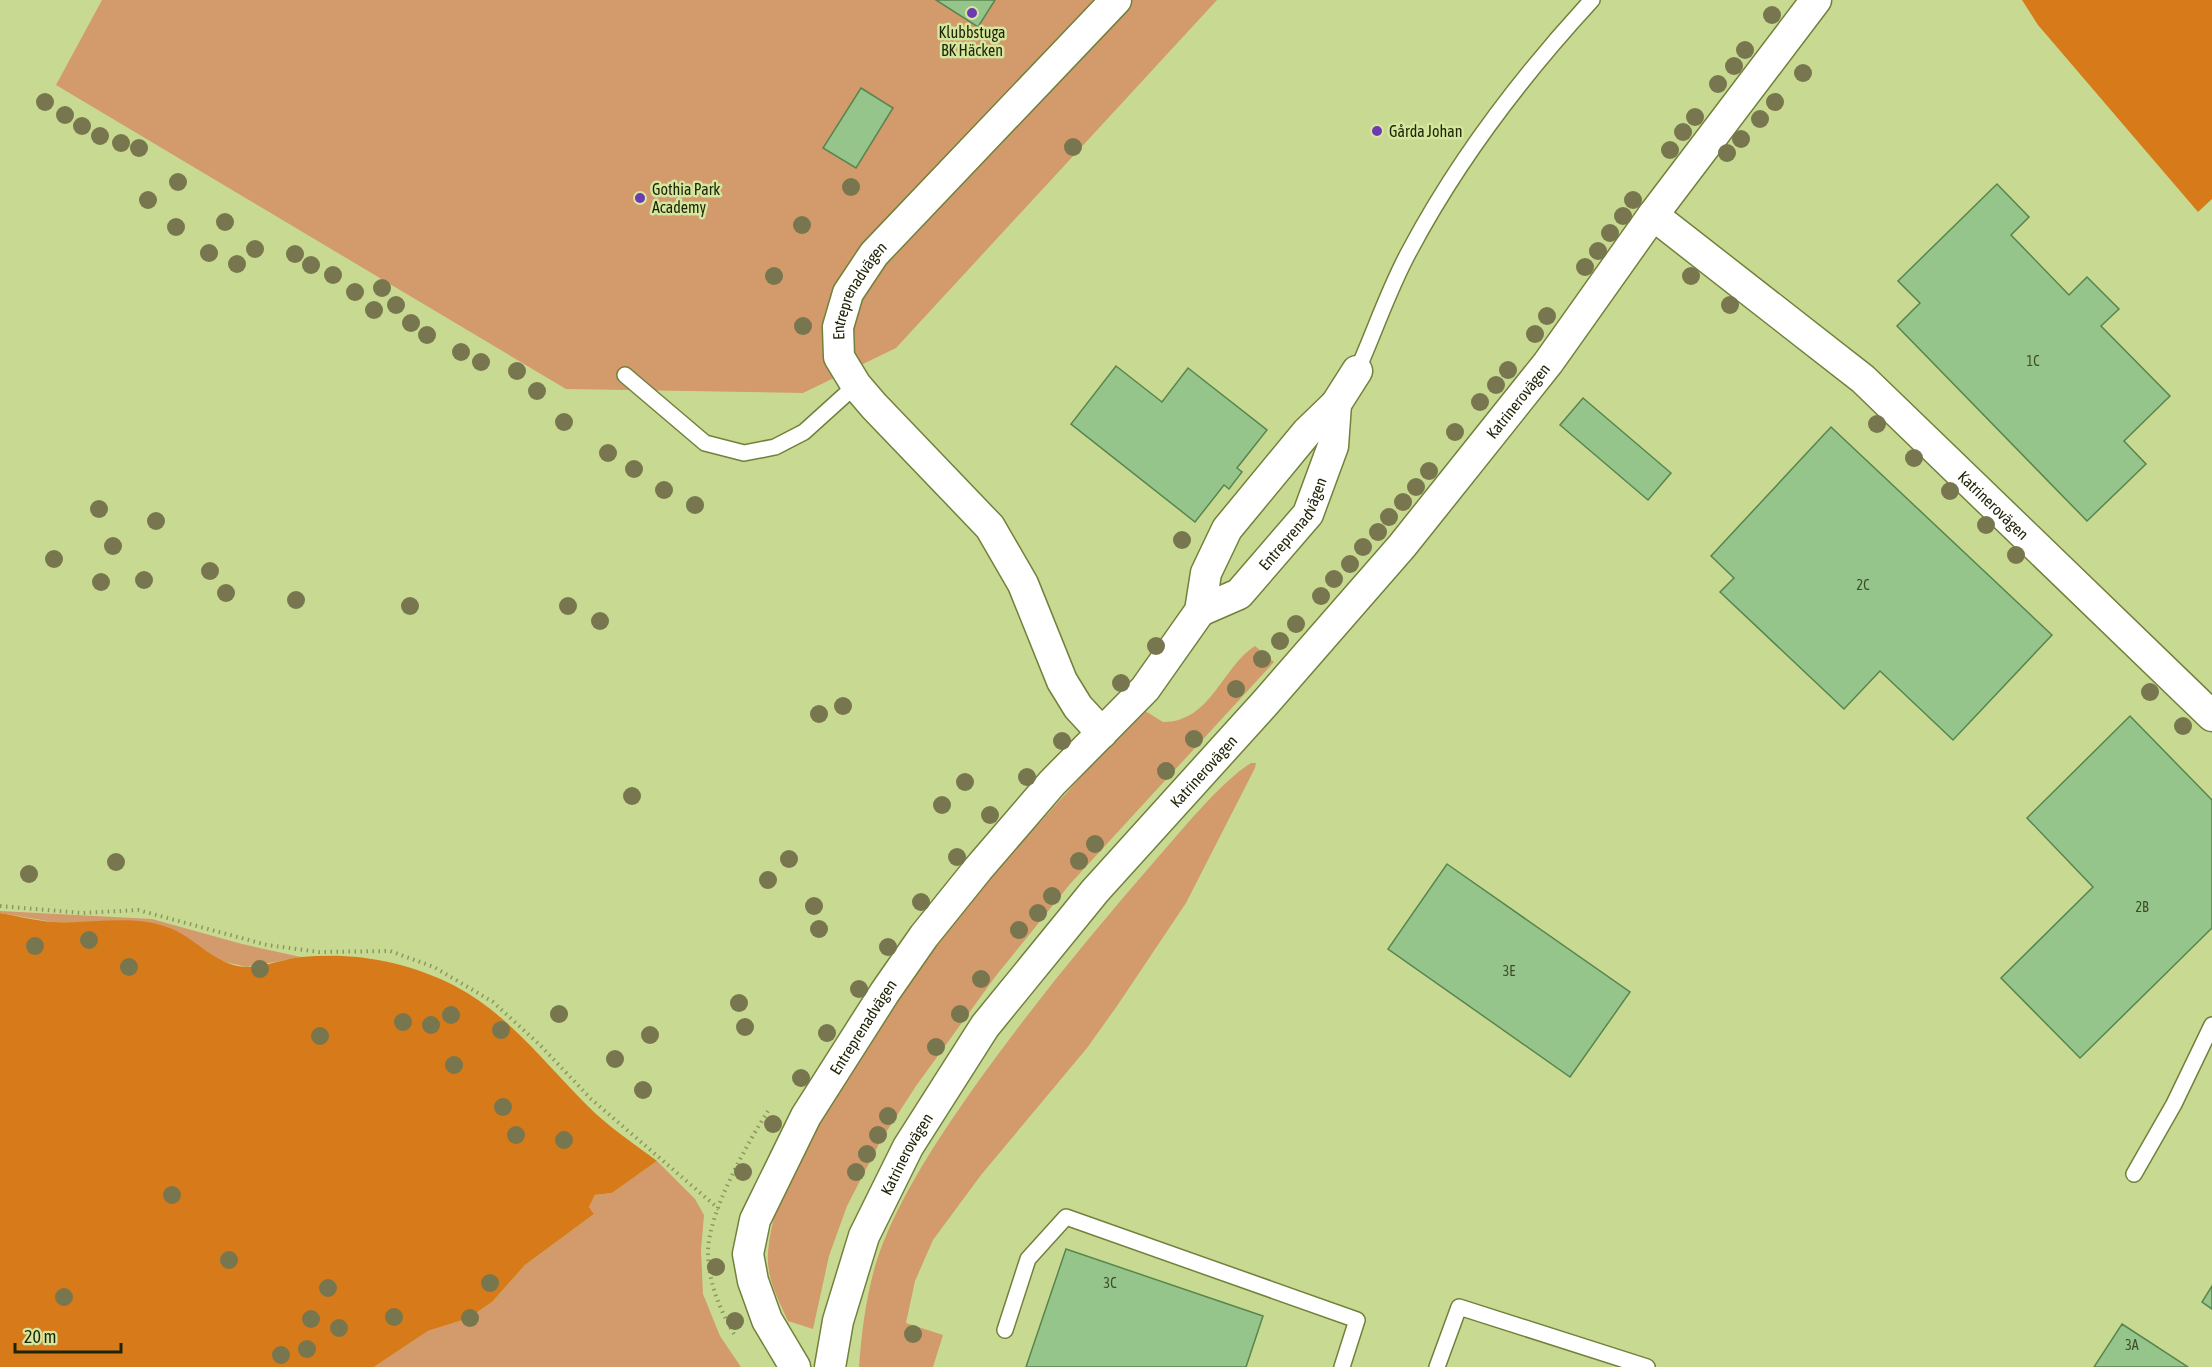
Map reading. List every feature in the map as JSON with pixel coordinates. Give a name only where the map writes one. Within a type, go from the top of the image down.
[{"type":"street","name":"Entreprenadvägen","points":[[1102,733],[1078,707],[1062,681],[1023,584],[990,527],[856,385],[839,357],[838,327],[848,293],[868,264],[1116,0]]},
{"type":"street","name":"Katrinerovägen","points":[[830,1367],[838,1321],[864,1236],[908,1147],[985,1026],[1095,891],[1266,702],[1402,546],[1548,363],[1653,215],[1816,0]]},
{"type":"street","name":"Katrinerovägen","points":[[1653,215],[1863,379],[2212,716]]},
{"type":"street","name":"Entreprenadvägen","points":[[795,1367],[767,1320],[753,1281],[748,1254],[755,1220],[806,1116],[845,1051],[924,936],[1052,783],[1145,689],[1200,611],[1206,573],[1227,529],[1307,432],[1336,404],[1357,371]]},
{"type":"street","name":"Entreprenadvägen","points":[[1200,611],[1239,594],[1308,514],[1334,446],[1336,404]]},
{"type":"lane","points":[[1357,371],[1409,252],[1464,158],[1547,48],[1592,0]]},
{"type":"lane","points":[[625,375],[705,443],[744,453],[775,447],[804,432],[856,385]]},
{"type":"lane","points":[[2134,1174],[2174,1104],[2212,1025]]},
{"type":"lane","points":[[1005,1330],[1028,1259],[1066,1217],[1357,1320],[1342,1367]]},
{"type":"lane","points":[[1437,1367],[1459,1307],[1647,1367]]},
{"type":"path","points":[[0,906],[82,912],[138,910],[267,945],[319,952],[390,951],[434,967],[493,1002],[540,1045],[591,1099],[720,1209]]},
{"type":"shaded area","name":"Gothia Park Academy","points":[[102,0],[1217,0],[896,348],[803,393],[566,389],[56,85]]},
{"type":"shaded area","points":[[2022,0],[2212,0],[2212,199],[2198,212],[2038,25]]},
{"type":"shaded area","points":[[1255,646],[1274,662],[1070,884],[995,977],[916,1086],[881,1140],[847,1206],[829,1256],[813,1329],[788,1321],[774,1288],[768,1262],[771,1230],[784,1188],[815,1129],[902,993],[973,899],[1142,709],[1163,722],[1179,720],[1193,713],[1204,704],[1243,656]]},
{"type":"shaded area","points":[[1251,763],[1256,763],[1255,768],[1186,903],[1087,1048],[981,1175],[933,1240],[915,1281],[906,1323],[943,1335],[933,1367],[859,1367],[866,1304],[878,1257],[903,1200],[940,1138],[1000,1051],[1086,942],[1200,810],[1226,783]]},
{"type":"shaded area","points":[[0,911],[152,919],[242,944],[301,957],[247,967],[221,961],[167,927],[137,922],[53,922],[0,913]]},
{"type":"shaded area","points":[[0,913],[54,922],[125,920],[154,923],[187,937],[225,962],[247,967],[301,957],[361,957],[418,970],[437,977],[476,998],[495,1012],[596,1114],[657,1161],[612,1193],[595,1195],[589,1207],[594,1214],[525,1265],[492,1302],[469,1318],[428,1331],[374,1367],[0,1367]]},
{"type":"shaded area","points":[[657,1161],[695,1199],[704,1215],[701,1250],[703,1294],[720,1336],[741,1367],[374,1367],[428,1331],[469,1318],[492,1302],[525,1265],[594,1214],[589,1207],[595,1195],[612,1193]]},
{"type":"building","name":"Klubbstuga BK Häcken","points":[[936,0],[995,0],[978,27]]},
{"type":"building","points":[[861,88],[893,108],[856,168],[823,148]]},
{"type":"building","points":[[1997,184],[2029,217],[2011,235],[2069,295],[2087,277],[2119,309],[2101,326],[2170,396],[2124,441],[2146,464],[2087,521],[1897,326],[1920,303],[1898,281]]},
{"type":"building","points":[[1116,366],[1162,402],[1188,368],[1267,430],[1237,468],[1242,472],[1229,489],[1224,485],[1195,522],[1071,424]]},
{"type":"building","points":[[1583,398],[1671,473],[1648,500],[1560,425]]},
{"type":"building","points":[[1831,427],[2052,635],[1953,740],[1880,671],[1844,709],[1720,592],[1734,578],[1711,556]]},
{"type":"building","points":[[2130,716],[2212,800],[2212,928],[2080,1058],[2001,978],[2093,887],[2027,818]]},
{"type":"building","points":[[1447,864],[1630,992],[1570,1077],[1388,949]]},
{"type":"building","points":[[1066,1249],[1263,1316],[1246,1367],[1026,1367]]},
{"type":"building","points":[[2212,1286],[2212,1309],[2202,1302]]},
{"type":"building","points":[[2122,1324],[2188,1367],[2094,1367]]},
{"type":"place","name":"Klubbstuga BK Häcken","points":[[972,13]]},
{"type":"place","name":"Gårda Johan","points":[[1377,131]]},
{"type":"place","name":"Gothia Park Academy","points":[[640,198]]}]
